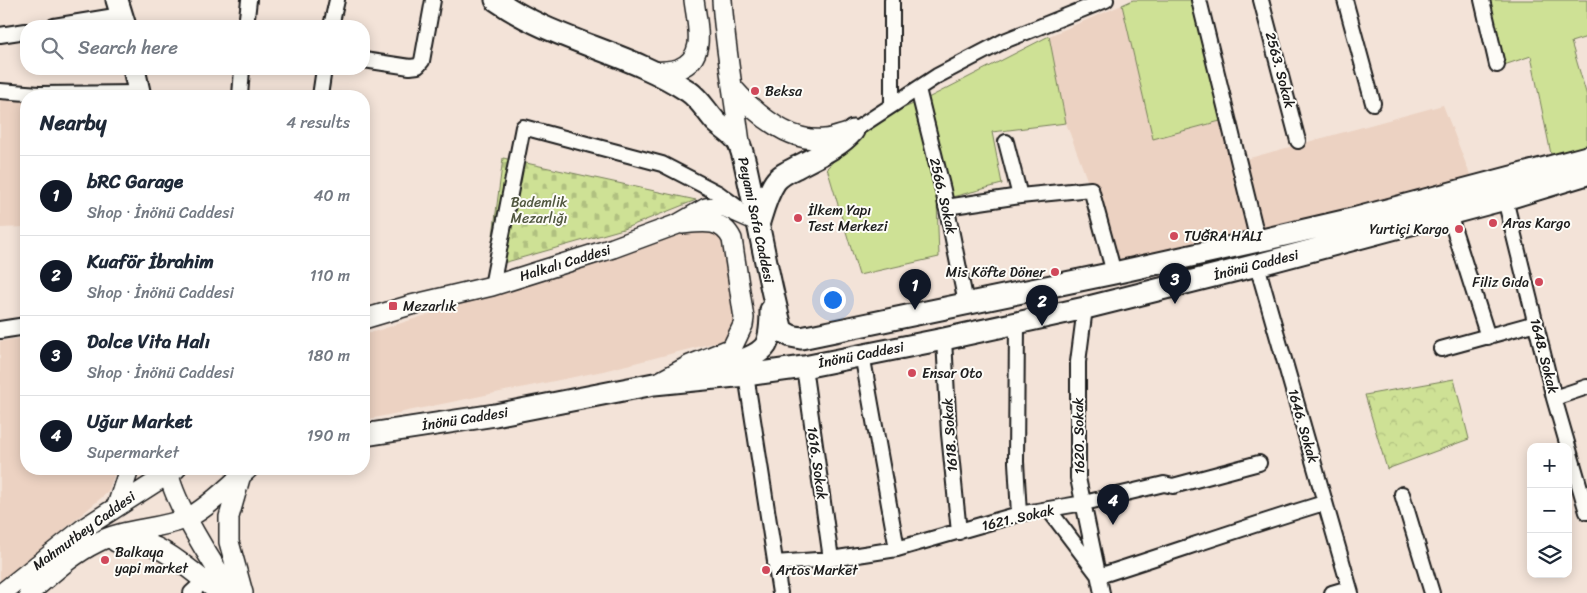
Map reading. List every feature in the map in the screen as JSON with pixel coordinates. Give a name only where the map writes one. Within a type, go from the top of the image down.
[{"type":"main road","points":[[496,0],[510,10],[576,41],[654,72],[676,70],[686,66],[693,60],[697,52],[694,0]]},
{"type":"main road","name":"Peyami Safa Caddesi","points":[[722,0],[724,38],[740,143],[772,296]]},
{"type":"main road","name":"Peyami Safa Caddesi","points":[[654,72],[696,97],[715,120],[740,143]]},
{"type":"main road","points":[[135,75],[139,90]]},
{"type":"main road","points":[[733,88],[773,125],[795,135],[825,139],[853,131]]},
{"type":"main road","points":[[758,222],[768,194],[776,181],[784,174],[845,141],[853,131]]},
{"type":"main road","name":"İnönü Caddesi","points":[[772,296],[782,331],[791,336],[801,338],[1258,241],[1357,218],[1587,157]]},
{"type":"main road","name":"İnönü Caddesi","points":[[370,434],[495,415],[654,384],[804,367],[944,339],[1085,308],[1257,264],[1505,199],[1587,174]]},
{"type":"main road","name":"Halkalı Caddesi","points":[[370,317],[411,305],[492,286],[613,248],[678,224],[706,208],[723,206],[758,222]]},
{"type":"main road","name":"İnönü Caddesi","points":[[654,384],[690,365],[732,348],[742,325],[743,308],[732,239],[729,232],[717,223],[711,222],[678,224]]},
{"type":"main road","points":[[654,384],[736,362],[757,354],[766,345],[770,332],[772,296]]},
{"type":"main road","points":[[117,506],[127,475]]},
{"type":"main road","name":"Mahmutbey Caddesi","points":[[2,593],[84,528],[164,475]]},
{"type":"main road","points":[[172,475],[176,493],[188,518],[218,571],[233,593]]},
{"type":"main road","points":[[188,518],[218,496],[242,475]]},
{"type":"main road","points":[[243,593],[229,542],[229,517],[244,475]]},
{"type":"main road","name":"Mahmutbey Caddesi","points":[[29,593],[80,552],[97,542],[139,529],[188,518]]},
{"type":"main road","points":[[97,542],[141,542],[175,559],[197,587],[219,593]]},
{"type":"street","points":[[247,20],[249,0]]},
{"type":"street","points":[[332,20],[337,0]]},
{"type":"street","points":[[370,61],[410,67],[418,66],[422,61],[433,0]]},
{"type":"street","points":[[892,0],[892,105]]},
{"type":"street","points":[[853,131],[937,76],[1004,41],[1106,0]]},
{"type":"street","points":[[1199,0],[1258,241]]},
{"type":"street","name":"2563. Sokak","points":[[1261,0],[1298,140]]},
{"type":"street","points":[[1345,0],[1373,102]]},
{"type":"street","points":[[1482,0],[1497,65]]},
{"type":"street","points":[[88,20],[121,14]]},
{"type":"street","points":[[0,35],[20,32]]},
{"type":"street","points":[[240,90],[242,75]]},
{"type":"street","points":[[321,90],[323,75]]},
{"type":"street","name":"2566. Sokak","points":[[918,89],[966,303]]},
{"type":"street","points":[[0,91],[20,93]]},
{"type":"street","points":[[492,286],[523,127],[662,164],[718,193],[758,222]]},
{"type":"street","points":[[1006,142],[1020,196]]},
{"type":"street","points":[[946,207],[1020,196],[1090,189],[1114,273]]},
{"type":"street","name":"1648. Sokak","points":[[1505,199],[1554,398],[1587,512]]},
{"type":"street","points":[[1449,214],[1488,337]]},
{"type":"street","name":"1646. Sokak","points":[[1257,264],[1350,590],[1332,593]]},
{"type":"street","name":"1620. Sokak","points":[[1085,308],[1078,362],[1078,478],[1102,593]]},
{"type":"street","points":[[1017,323],[1016,462],[1019,514]]},
{"type":"street","points":[[1441,349],[1536,323]]},
{"type":"street","points":[[0,330],[20,327]]},
{"type":"street","name":"1618. Sokak","points":[[944,339],[949,434],[959,532]]},
{"type":"street","points":[[862,354],[898,549]]},
{"type":"street","name":"1616. Sokak","points":[[804,367],[831,560]]},
{"type":"street","points":[[746,375],[780,593]]},
{"type":"street","points":[[1554,398],[1587,386]]},
{"type":"street","name":"1621. Sokak","points":[[775,563],[831,560],[898,549],[1019,514],[1084,503],[1164,484],[1173,486],[1259,463]]},
{"type":"street","points":[[1402,494],[1432,593]]},
{"type":"street","points":[[1050,510],[1099,576],[1324,503]]},
{"type":"shaded area","points":[[1122,5],[1153,139],[1235,117],[1246,159],[1443,105],[1471,177],[1265,230],[1118,263],[1066,123],[1049,36]]},
{"type":"shaded area","points":[[0,95],[20,97],[20,227],[0,228]]},
{"type":"shaded area","points":[[698,228],[725,233],[737,326],[725,340],[603,371],[370,419],[370,333]]},
{"type":"shaded area","points":[[20,339],[20,475],[114,475],[108,492],[0,584],[0,341]]},
{"type":"green space","points":[[1133,0],[1207,0],[1235,117],[1153,139],[1122,5]]},
{"type":"green space","points":[[1488,0],[1587,0],[1587,37],[1571,42],[1587,96],[1587,148],[1552,159],[1531,56],[1504,65]]},
{"type":"green space","points":[[1049,36],[1066,123],[992,132],[1002,184],[937,201],[939,257],[859,275],[827,168],[873,121],[930,97]]},
{"type":"green space","name":"Bademlik Mezarlığı","points":[[503,158],[696,200],[623,229],[489,267]]},
{"type":"green space","points":[[1454,379],[1469,439],[1387,469],[1365,395]]},
{"type":"place","name":"Beksa","points":[[755,91]]},
{"type":"place","name":"İlkem Yapı Test Merkezi","points":[[798,218]]},
{"type":"place","name":"Aras Kargo","points":[[1493,223]]},
{"type":"place","name":"Yurtiçi Kargo","points":[[1459,229]]},
{"type":"place","name":"TUĞRA HALI","points":[[1174,236]]},
{"type":"place","name":"Mis Köfte Döner","points":[[1055,272]]},
{"type":"place","name":"Filiz Gıda","points":[[1539,282]]},
{"type":"place","name":"Dolce Vita Halı","points":[[1175,304]]},
{"type":"place","name":"Mezarlık","points":[[393,306]]},
{"type":"place","name":"bRC Garage","points":[[915,310]]},
{"type":"place","name":"Kuaför İbrahim","points":[[1042,326]]},
{"type":"place","name":"Ensar Oto","points":[[912,373]]},
{"type":"place","name":"Uğur Market","points":[[1113,525]]},
{"type":"place","name":"Balkaya yapi market","points":[[105,560]]},
{"type":"place","name":"Artos Market","points":[[766,570]]}]
